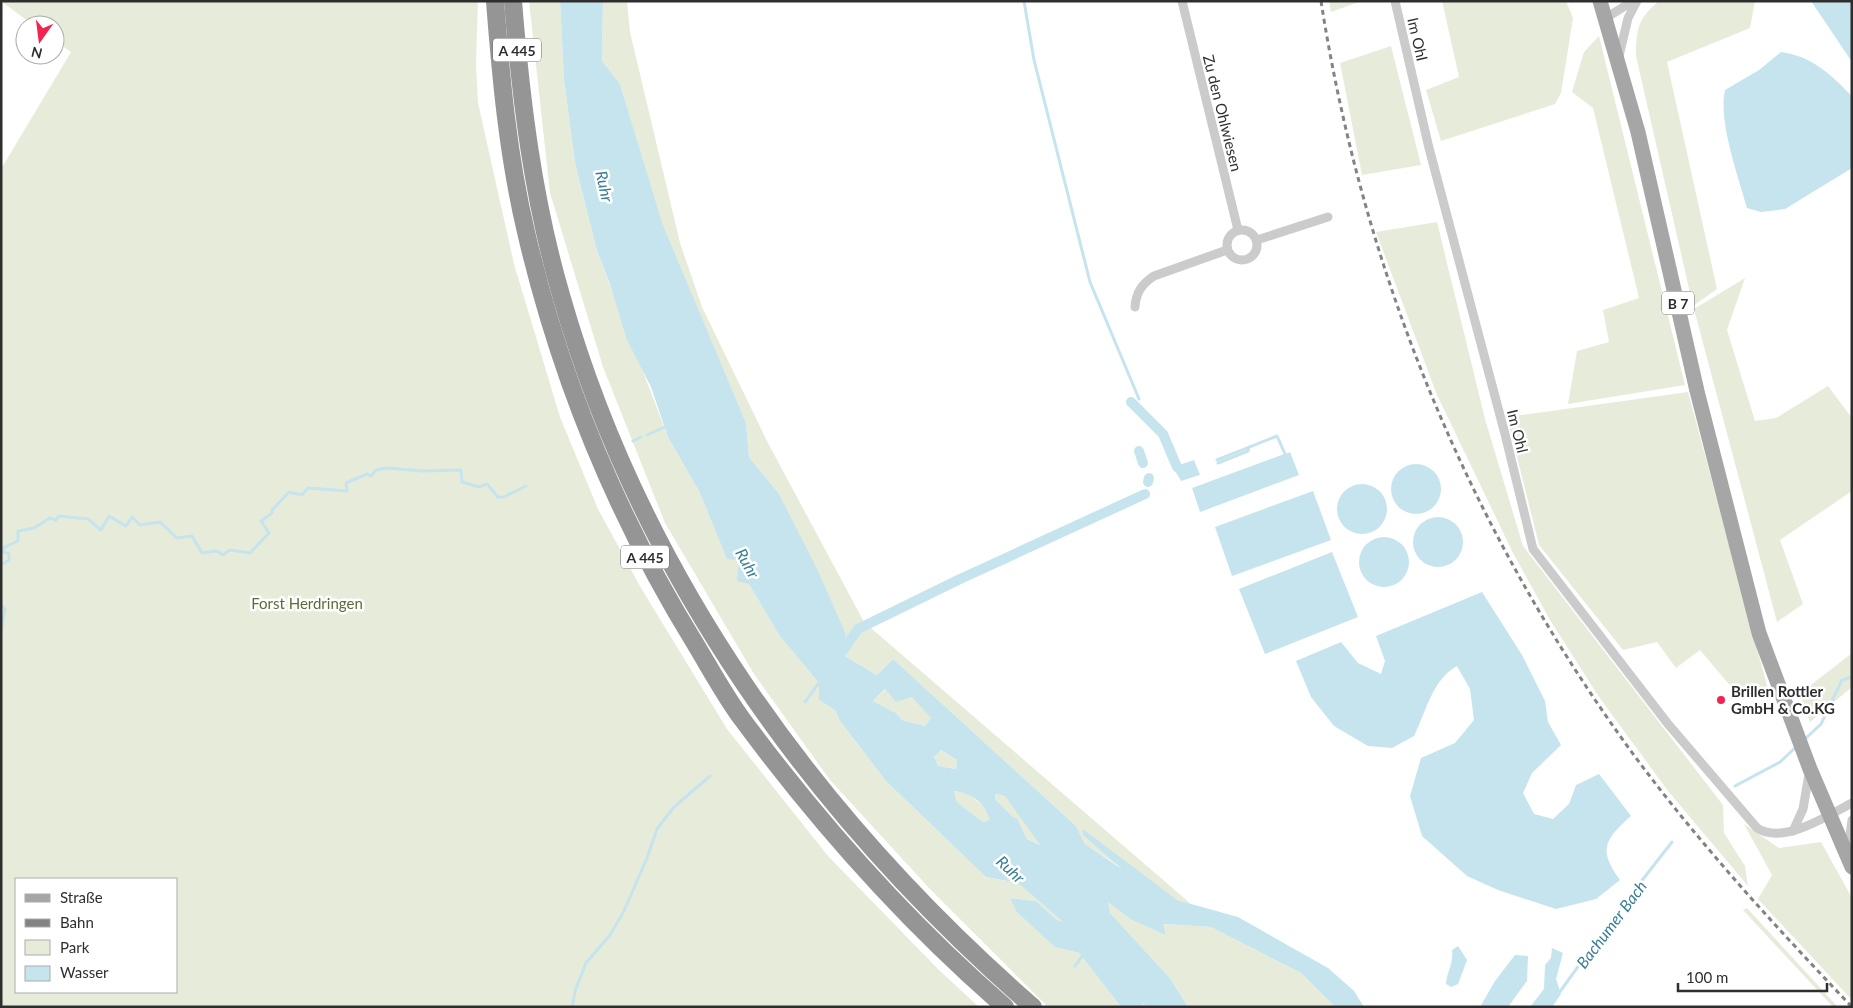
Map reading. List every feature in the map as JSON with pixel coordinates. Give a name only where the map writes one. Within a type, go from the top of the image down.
[{"type":"highway","name":"A 445","points":[[495,1],[503,102],[513,168],[525,230],[542,298],[574,396],[591,440],[648,564],[740,717],[824,822],[887,892],[1005,1007]]},
{"type":"highway","name":"A 445","points":[[513,1],[521,98],[530,157],[544,228],[561,295],[590,387],[608,433],[665,554],[727,661],[786,745],[838,810],[900,879],[998,976],[1033,1007]]},
{"type":"main road","name":"B 7","points":[[1600,1],[1618,61],[1665,242],[1727,512],[1759,632],[1810,769],[1849,862]]},
{"type":"street","name":"Zu den Ohlwiesen","points":[[1182,1],[1238,230]]},
{"type":"street","name":"Im Ohl","points":[[1395,1],[1429,148],[1502,425],[1532,549],[1668,724],[1738,806],[1764,832],[1782,834],[1852,803]]},
{"type":"street","points":[[1606,18],[1635,1]]},
{"type":"street","points":[[1618,61],[1628,18],[1635,1]]},
{"type":"street","points":[[1257,240],[1328,217]]},
{"type":"street","points":[[1238,230],[1251,232],[1257,240],[1257,250],[1247,260],[1233,258],[1227,250],[1230,236],[1238,230]]},
{"type":"street","points":[[1135,307],[1136,297],[1143,283],[1154,276],[1227,250]]},
{"type":"street","points":[[1793,830],[1806,802],[1810,769]]},
{"type":"street","points":[[1849,862],[1852,820]]},
{"type":"green space","name":"Forst Herdringen","points":[[1,1],[478,1],[476,64],[478,103],[514,264],[560,417],[598,509],[641,588],[727,729],[828,856],[938,969],[979,1007],[1,1007],[1,169],[63,65],[65,65],[71,52],[65,48],[65,15],[20,15]]},
{"type":"green space","points":[[529,1],[560,1],[564,80],[575,163],[597,251],[668,437],[700,493],[727,558],[739,560],[749,584],[779,635],[819,683],[819,700],[835,710],[840,721],[886,781],[986,877],[1018,883],[1064,923],[1057,920],[1036,901],[1010,898],[1055,947],[1079,953],[1121,1007],[1048,1007],[928,887],[830,780],[754,674],[665,523],[603,367],[550,193]]},
{"type":"green space","points":[[603,1],[627,1],[630,32],[680,243],[702,307],[768,443],[864,622],[1191,904],[1177,900],[1128,872],[1085,844],[1076,826],[893,659],[877,675],[843,655],[846,634],[779,494],[749,457],[746,423],[661,223],[620,84],[602,61]]},
{"type":"green space","points":[[1329,1],[1362,1],[1331,12]]},
{"type":"green space","points":[[1442,1],[1566,1],[1573,18],[1561,93],[1555,104],[1441,141],[1426,90],[1459,77]]},
{"type":"green space","points":[[1659,1],[1755,1],[1750,28],[1667,62],[1717,289],[1693,306],[1636,56],[1638,32],[1642,19]]},
{"type":"green space","points":[[1599,36],[1685,385],[1568,404],[1577,351],[1609,342],[1603,310],[1639,298],[1593,108],[1572,92],[1584,52]]},
{"type":"green space","points":[[1391,46],[1421,165],[1362,175],[1340,63]]},
{"type":"green space","points":[[1437,222],[1485,419],[1523,546],[1723,805],[1724,833],[1745,866],[1748,886],[1668,791],[1599,697],[1550,620],[1513,553],[1437,395],[1376,232]]},
{"type":"green space","points":[[1745,278],[1727,330],[1755,421],[1776,418],[1828,386],[1852,418],[1852,491],[1780,540],[1803,604],[1777,622],[1694,309]]},
{"type":"green space","points":[[1688,392],[1768,689],[1739,696],[1700,650],[1676,668],[1657,642],[1623,650],[1539,545],[1507,417]]},
{"type":"green space","points":[[1852,653],[1852,687],[1810,722],[1802,699],[1811,685]]},
{"type":"green space","points":[[886,689],[912,697],[932,717],[925,726],[902,720],[896,713],[873,701]]},
{"type":"green space","points":[[941,750],[957,760],[956,769],[938,766],[934,757]]},
{"type":"green space","points":[[954,791],[966,792],[988,810],[989,820],[983,822],[957,802]]},
{"type":"green space","points":[[995,794],[1005,796],[1041,845],[1027,839],[1017,818],[1013,817],[995,799]]},
{"type":"green space","points":[[1744,824],[1779,848],[1821,842],[1852,898],[1852,1000],[1758,899],[1772,875]]},
{"type":"green space","points":[[1107,901],[1130,919],[1166,934],[1162,924],[1211,927],[1301,973],[1335,1007],[1188,1007],[1170,978],[1110,913]]},
{"type":"green space","points":[[1747,908],[1838,1007],[1833,1007],[1743,910]]},
{"type":"water","points":[[560,1],[603,1],[602,61],[620,84],[662,223],[746,423],[749,457],[779,494],[818,571],[846,634],[843,655],[877,675],[893,659],[1076,826],[1085,844],[1122,869],[1083,835],[1083,829],[1177,900],[1238,917],[1328,968],[1354,991],[1364,1007],[1335,1007],[1301,973],[1211,927],[1163,924],[1166,935],[1130,919],[1108,902],[1110,913],[1170,978],[1188,1007],[1146,1007],[1141,1001],[1130,1002],[1133,1007],[1121,1007],[1079,953],[1055,947],[1017,912],[1010,898],[1036,901],[1057,920],[1063,922],[1018,883],[986,877],[886,781],[840,721],[835,710],[819,700],[819,683],[779,635],[749,584],[737,581],[739,560],[727,559],[700,493],[668,437],[651,387],[627,340],[610,284],[597,251],[575,163],[564,80]],"holes":[[[885,689],[896,702],[912,697],[931,718],[925,726],[902,720],[896,713],[873,701]],[[941,750],[957,760],[956,769],[938,766],[934,757]],[[954,791],[972,796],[985,809],[989,820],[983,822],[957,802]],[[995,794],[1005,796],[1040,845],[1027,839],[1017,818],[1013,817],[995,799]]]},
{"type":"water","points":[[1811,1],[1852,1],[1852,61],[1850,59]]},
{"type":"water","points":[[1781,52],[1802,57],[1820,67],[1852,96],[1852,168],[1785,209],[1761,212],[1747,208],[1730,149],[1724,117],[1725,90],[1759,70]]},
{"type":"water","points":[[1290,452],[1299,475],[1200,512],[1192,488]]},
{"type":"water","points":[[1194,460],[1200,475],[1181,481],[1173,467]]},
{"type":"water","points":[[1416,464],[1425,466],[1436,475],[1441,489],[1439,498],[1430,509],[1416,514],[1407,512],[1396,503],[1391,489],[1393,480],[1402,469]]},
{"type":"water","points":[[1362,484],[1371,486],[1382,495],[1387,509],[1385,518],[1376,529],[1362,534],[1353,532],[1342,523],[1337,509],[1339,500],[1348,489]]},
{"type":"water","points":[[1313,491],[1331,540],[1232,576],[1215,527]]},
{"type":"water","points":[[1438,517],[1447,519],[1458,528],[1463,542],[1461,551],[1452,562],[1438,567],[1429,565],[1418,556],[1413,542],[1415,533],[1424,522]]},
{"type":"water","points":[[1384,537],[1393,539],[1404,548],[1409,562],[1407,571],[1398,582],[1384,587],[1375,585],[1364,576],[1359,562],[1361,553],[1370,542]]},
{"type":"water","points":[[1332,552],[1358,617],[1265,654],[1239,589]]},
{"type":"water","points":[[1482,592],[1522,655],[1545,701],[1548,722],[1561,745],[1532,773],[1523,793],[1534,814],[1553,819],[1569,804],[1576,785],[1599,774],[1631,816],[1615,832],[1607,846],[1609,861],[1620,880],[1596,899],[1556,909],[1498,890],[1467,876],[1422,836],[1410,796],[1421,758],[1455,743],[1474,720],[1470,689],[1457,666],[1441,679],[1414,736],[1392,748],[1368,746],[1334,726],[1311,697],[1296,661],[1341,642],[1358,663],[1381,674],[1385,661],[1376,636]]},
{"type":"water","points":[[1458,946],[1467,960],[1458,984],[1451,987],[1446,984],[1452,959],[1452,950]]},
{"type":"water","points":[[1552,948],[1563,953],[1556,979],[1561,994],[1552,1007],[1530,1007],[1544,989],[1545,965],[1551,958]]},
{"type":"water","points":[[1515,955],[1528,956],[1527,981],[1508,1007],[1480,1007],[1495,981]]},
{"type":"waterway","points":[[1024,1],[1034,60],[1090,282],[1139,399]]},
{"type":"waterway","points":[[1131,402],[1163,434],[1177,467]]},
{"type":"waterway","points":[[647,435],[667,426]]},
{"type":"waterway","points":[[1217,460],[1277,436],[1285,454]]},
{"type":"waterway","points":[[633,441],[641,437]]},
{"type":"waterway","points":[[1218,463],[1248,451],[1249,447]]},
{"type":"waterway","points":[[1139,451],[1143,463]]},
{"type":"waterway","points":[[1,565],[9,560],[9,554],[4,552],[3,548],[18,541],[18,531],[34,528],[50,518],[56,520],[59,516],[88,519],[101,530],[109,516],[126,526],[132,517],[140,525],[160,522],[177,538],[192,536],[202,553],[217,551],[223,555],[230,550],[250,553],[269,533],[261,521],[272,513],[272,510],[289,492],[302,495],[308,488],[347,491],[346,483],[367,474],[371,476],[376,470],[387,468],[423,471],[461,470],[462,482],[479,487],[487,484],[498,497],[504,497],[526,486]]},
{"type":"waterway","points":[[1148,482],[1149,478]]},
{"type":"waterway","points":[[840,655],[858,629],[958,580],[1145,494]]},
{"type":"waterway","points":[[1,605],[5,609],[1,631]]},
{"type":"waterway","name":"Bachumer Bach","points":[[1804,740],[1821,724],[1842,680],[1852,677]]},
{"type":"waterway","points":[[805,702],[821,680]]},
{"type":"waterway","name":"Bachumer Bach","points":[[1735,786],[1780,762],[1796,747]]},
{"type":"waterway","points":[[572,1007],[576,988],[586,963],[610,935],[623,913],[647,858],[657,829],[674,807],[710,776]]},
{"type":"waterway","name":"Bachumer Bach","points":[[1559,993],[1618,911],[1672,842]]},
{"type":"waterway","points":[[1075,966],[1083,955]]},
{"type":"waterway","name":"Ruhr","points":[[1118,982],[1135,1007]]},
{"type":"railway","points":[[1321,1],[1340,102],[1364,200],[1394,297],[1430,392],[1472,485],[1518,575],[1571,663],[1628,747],[1680,815],[1707,848],[1852,1007]]},
{"type":"place","name":"Brillen Rottler GmbH & Co.KG","points":[[1721,700]]}]
